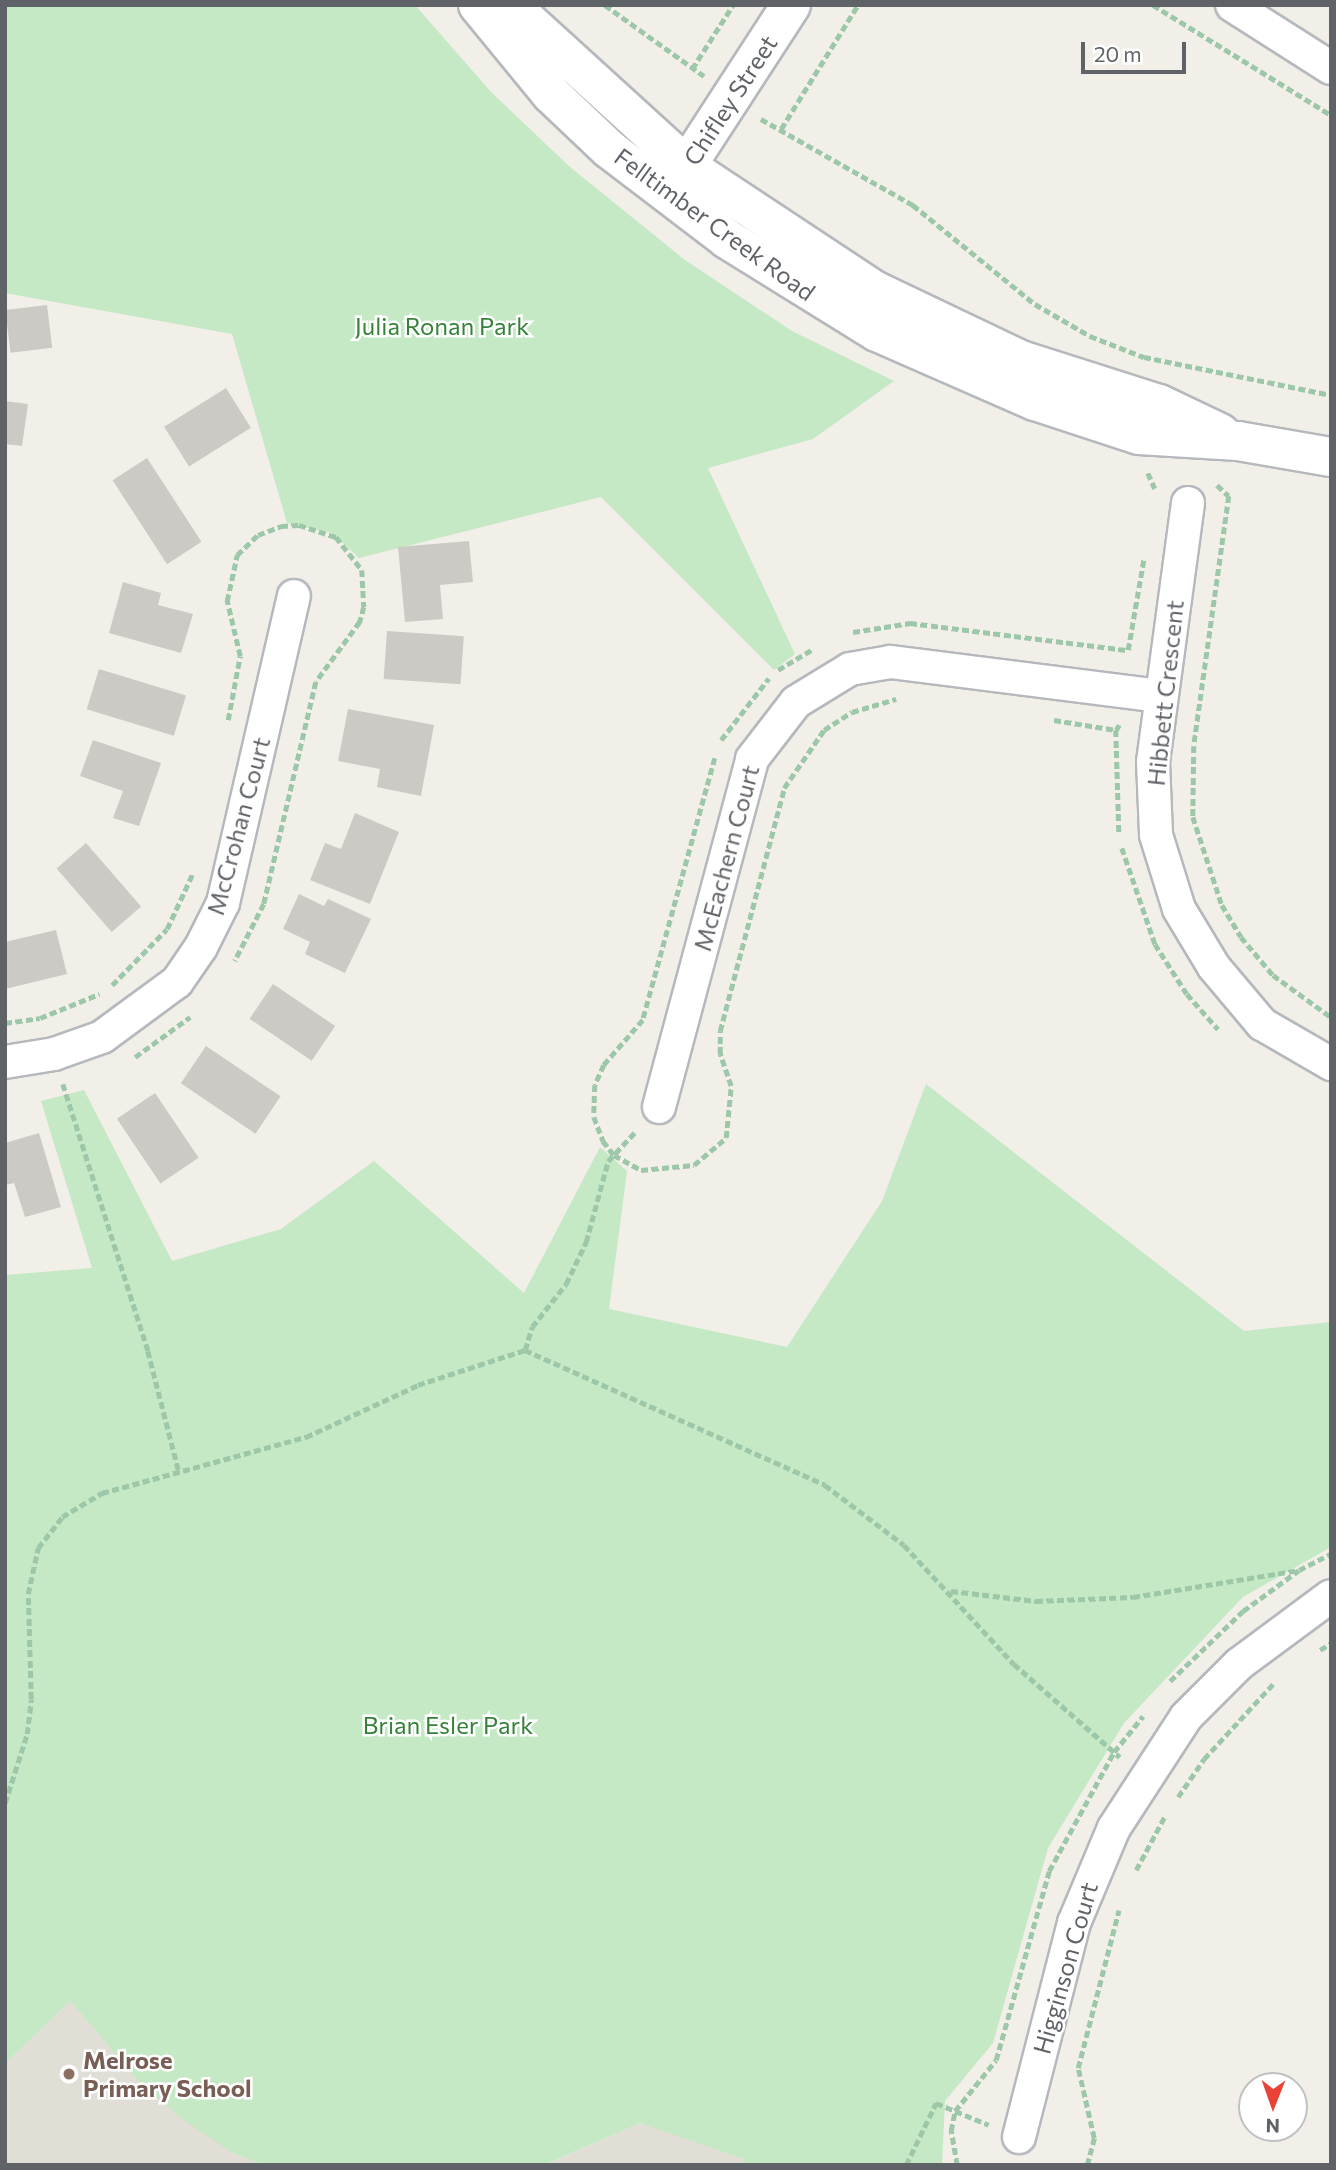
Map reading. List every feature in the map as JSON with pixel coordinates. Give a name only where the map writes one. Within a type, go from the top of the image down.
[{"type":"main road","name":"Felltimber Creek Road","points":[[478,5],[551,94],[678,181],[789,238],[955,331],[1021,360],[1159,404],[1238,441],[1331,457]]},
{"type":"main road","name":"Felltimber Creek Road","points":[[510,5],[678,181]]},
{"type":"main road","name":"Chifley Street","points":[[678,181],[792,5]]},
{"type":"street","points":[[1232,5],[1331,68]]},
{"type":"street","name":"Hibbett Crescent","points":[[1188,503],[1153,762],[1156,835],[1179,909],[1214,967],[1262,1024],[1331,1064]]},
{"type":"street","name":"McCrohan Court","points":[[5,1062],[54,1054],[102,1037],[144,1011],[177,982],[207,936],[223,903],[294,596]]},
{"type":"street","name":"McEachern Court","points":[[659,1107],[752,759],[796,702],[850,669],[890,662],[1161,696]]},
{"type":"street","name":"Higginson Court","points":[[1019,2137],[1074,1923],[1103,1851],[1144,1777],[1186,1717],[1240,1664],[1331,1596]]},
{"type":"path","points":[[605,5],[692,69],[781,129],[913,205],[1035,304],[1090,336],[1144,357],[1331,395]]},
{"type":"path","points":[[692,69],[733,5]]},
{"type":"path","points":[[781,129],[858,5]]},
{"type":"path","points":[[1153,5],[1331,115]]},
{"type":"path","points":[[1136,470],[1160,474]]},
{"type":"path","points":[[1147,472],[1156,487],[1153,501]]},
{"type":"path","points":[[1213,483],[1229,496],[1194,746],[1193,817],[1198,841],[1241,937],[1273,975],[1331,1017]]},
{"type":"path","points":[[1049,719],[1116,730],[1125,692],[1128,650],[1146,542]]},
{"type":"path","points":[[843,635],[910,623],[1128,650]]},
{"type":"path","points":[[818,646],[794,658],[753,692],[722,738],[643,1020],[604,1065],[595,1085],[594,1117],[614,1155],[641,1170],[678,1170],[709,1157],[726,1138],[731,1086],[720,1054],[720,1031],[784,788],[800,759],[836,721],[867,706],[905,698]]},
{"type":"path","points":[[54,1054],[148,1351],[179,1472]]},
{"type":"path","points":[[525,1350],[532,1327],[566,1284],[586,1242],[614,1155],[659,1107]]},
{"type":"path","points":[[5,1803],[27,1734],[29,1594],[38,1548],[62,1517],[102,1493],[306,1437],[418,1385],[525,1350],[825,1485],[904,1545],[951,1590],[1014,1664],[1144,1777]]},
{"type":"path","points":[[951,1590],[1036,1601],[1133,1597],[1299,1570],[1331,1554]]},
{"type":"path","points":[[1312,1654],[1331,1643]]},
{"type":"path","points":[[1132,1880],[1204,1759],[1276,1682]]},
{"type":"path","points":[[1087,2165],[1094,2138],[1078,2068],[1123,1901]]},
{"type":"path","points":[[906,2165],[936,2103],[1019,2137]]},
{"type":"shaded area","name":"Melrose Primary School","points":[[70,2001],[141,2084],[233,2153],[264,2165],[5,2165],[5,2064]]},
{"type":"shaded area","points":[[640,2123],[657,2125],[745,2159],[743,2165],[545,2165]]},
{"type":"green space","name":"Julia Ronan Park","points":[[5,5],[415,5],[491,92],[570,167],[685,260],[792,331],[894,381],[813,439],[708,468],[795,654],[774,670],[601,497],[359,558],[332,533],[287,523],[232,334],[5,293]]},
{"type":"green space","name":"Brian Esler Park","points":[[926,1084],[1244,1331],[1331,1322],[1331,1547],[1243,1597],[1124,1723],[1048,1848],[993,2043],[945,2101],[942,2165],[743,2165],[744,2159],[640,2123],[544,2165],[264,2165],[233,2153],[185,2121],[141,2084],[70,2001],[5,2064],[5,1275],[92,1268],[41,1101],[84,1090],[172,1261],[281,1229],[374,1161],[524,1293],[600,1147],[627,1171],[609,1309],[787,1347],[882,1201]]},
{"type":"building","points":[[47,305],[52,348],[11,353],[5,310]]},
{"type":"building","points":[[226,388],[251,428],[189,467],[164,427]]},
{"type":"building","points":[[5,401],[28,404],[22,446],[5,444]]},
{"type":"building","points":[[147,458],[201,542],[167,564],[113,480]]},
{"type":"building","points":[[469,541],[473,582],[440,585],[443,619],[405,622],[398,547]]},
{"type":"building","points":[[123,582],[161,593],[158,605],[193,614],[181,653],[109,633]]},
{"type":"building","points":[[387,631],[464,636],[460,684],[384,679]]},
{"type":"building","points":[[99,669],[186,696],[174,736],[87,709]]},
{"type":"building","points":[[348,709],[434,725],[421,796],[377,787],[380,769],[338,761]]},
{"type":"building","points":[[93,740],[161,763],[139,826],[113,818],[123,791],[80,776]]},
{"type":"building","points":[[355,813],[399,832],[370,904],[310,880],[325,843],[341,849]]},
{"type":"building","points":[[86,843],[141,906],[112,932],[57,869]]},
{"type":"building","points":[[299,894],[324,906],[328,899],[371,919],[345,973],[305,954],[310,942],[283,929]]},
{"type":"building","points":[[56,930],[67,974],[5,989],[5,942]]},
{"type":"building","points":[[273,984],[335,1026],[312,1061],[250,1019]]},
{"type":"building","points":[[206,1046],[281,1096],[255,1134],[181,1083]]},
{"type":"building","points":[[155,1093],[199,1158],[160,1183],[117,1119]]},
{"type":"building","points":[[39,1133],[61,1207],[25,1217],[14,1183],[5,1185],[5,1143]]},
{"type":"place","name":"Melrose Primary School","points":[[69,2074]]}]
